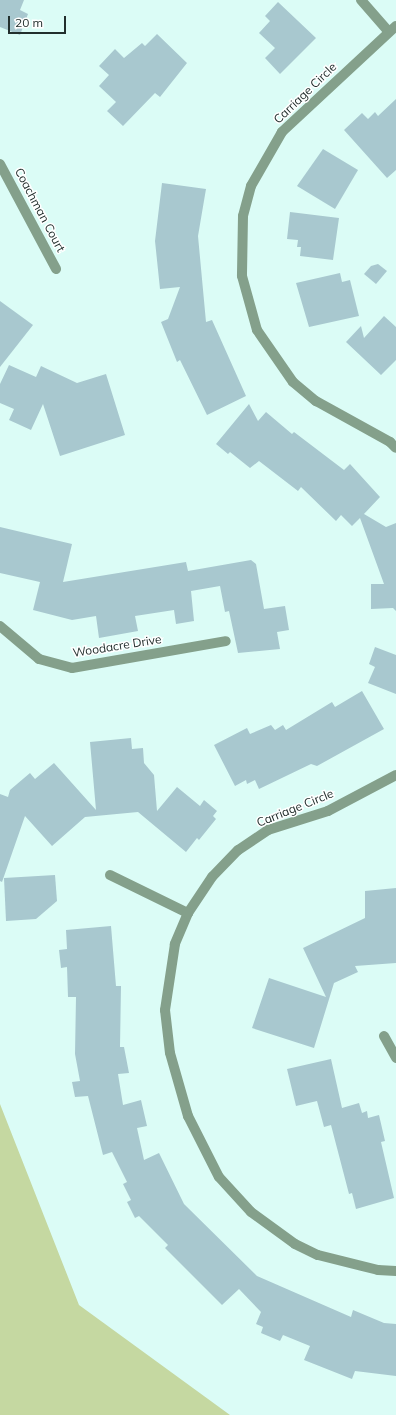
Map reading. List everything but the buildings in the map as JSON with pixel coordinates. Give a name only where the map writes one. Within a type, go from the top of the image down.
[{"type":"street","points":[[361,0],[392,28]]},
{"type":"street","name":"Carriage Circle","points":[[392,28],[282,132],[251,186],[242,216],[242,276],[257,330],[293,382],[316,402],[390,442],[396,448]]},
{"type":"street","name":"Coachman Court","points":[[0,164],[56,269]]},
{"type":"street","name":"Woodacre Drive","points":[[0,626],[38,659],[72,668],[226,641]]},
{"type":"street","name":"Carriage Circle","points":[[396,775],[328,811],[268,830],[238,850],[212,877],[188,913],[175,944],[165,1010],[170,1053],[188,1116],[218,1177],[251,1212],[295,1244],[318,1255],[378,1270],[396,1271]]},
{"type":"street","points":[[110,875],[188,913]]},
{"type":"street","points":[[384,1036],[396,1058]]},
{"type":"green space","points":[[0,1104],[79,1305],[230,1415],[0,1415]]}]
